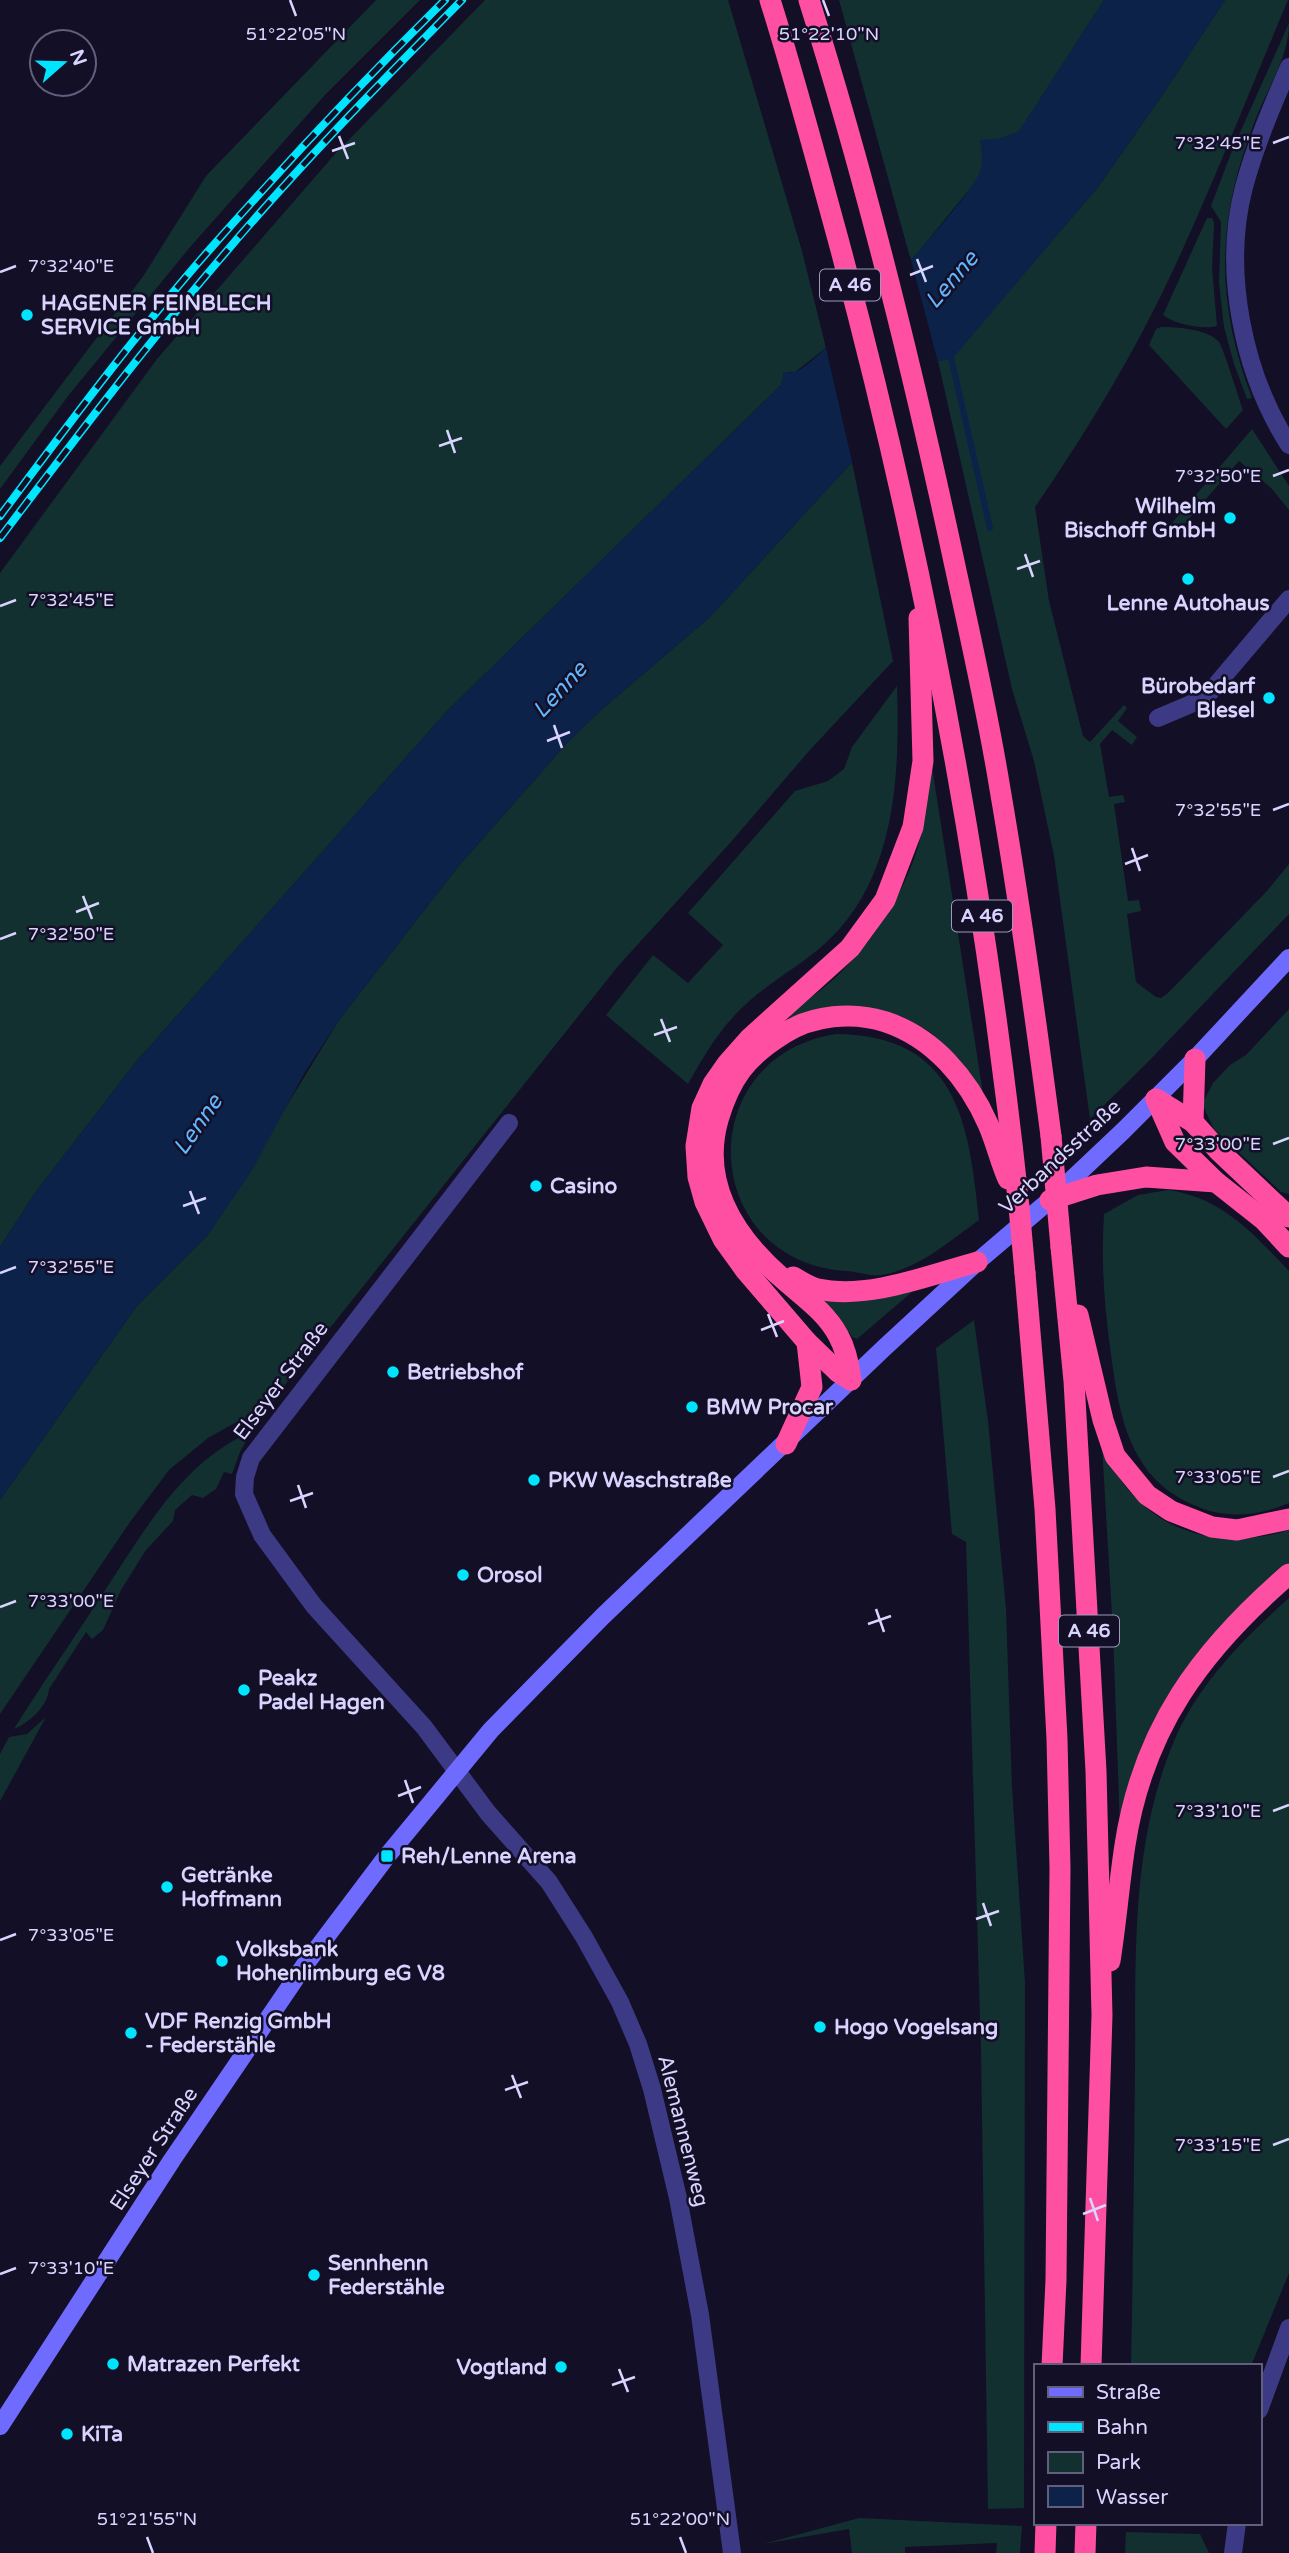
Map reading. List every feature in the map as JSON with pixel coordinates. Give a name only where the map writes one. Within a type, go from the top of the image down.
[{"type":"highway","name":"A 46","points":[[770,0],[854,299],[894,459],[919,574],[976,874],[1010,1169],[1019,1207],[1045,1509],[1057,1752],[1059,1983],[1056,2280],[1052,2364]]},
{"type":"highway","name":"A 46","points":[[809,0],[834,79],[882,254],[926,431],[1000,787],[1027,956],[1051,1136],[1074,1381],[1096,1771],[1102,2015],[1091,2364]]},
{"type":"highway","points":[[851,1380],[838,1372],[807,1342],[746,1271],[713,1221],[698,1177],[696,1146],[702,1108],[713,1084],[750,1038],[850,948],[885,900],[913,827],[923,761],[918,664],[919,574]]},
{"type":"highway","points":[[851,1380],[845,1349],[826,1318],[765,1263],[735,1227],[723,1204],[713,1157],[715,1133],[729,1086],[760,1050],[786,1032],[816,1020],[851,1016],[885,1022],[919,1037],[950,1063],[988,1124],[1010,1169]]},
{"type":"highway","points":[[1193,1122],[1195,1059]]},
{"type":"highway","points":[[1156,1099],[1193,1122],[1218,1150],[1289,1217]]},
{"type":"highway","points":[[1156,1099],[1175,1142],[1216,1182],[1264,1220],[1289,1247]]},
{"type":"highway","points":[[1050,1200],[1097,1185],[1146,1177],[1216,1182]]},
{"type":"highway","points":[[1061,1247],[1103,1420],[1115,1456],[1132,1478],[1147,1494],[1171,1511],[1212,1527],[1237,1530],[1289,1519]]},
{"type":"highway","points":[[765,1263],[816,1289],[852,1292],[887,1286],[977,1262]]},
{"type":"highway","points":[[786,1444],[812,1387],[807,1342]]},
{"type":"highway","points":[[1102,2015],[1120,1900],[1125,1844],[1141,1776],[1168,1712],[1204,1659],[1247,1610],[1289,1574]]},
{"type":"highway","points":[[1045,2553],[1046,2525]]},
{"type":"highway","points":[[1085,2553],[1086,2525]]},
{"type":"main road","name":"Verbandsstraße","points":[[851,1380],[977,1262],[1050,1200],[1156,1099],[1289,958]]},
{"type":"main road","name":"Elseyer Straße","points":[[0,2426],[172,2160],[303,1966],[387,1856],[491,1730],[603,1616],[851,1380]]},
{"type":"street","points":[[1289,66],[1267,119],[1244,188],[1236,244],[1238,307],[1249,358],[1268,408],[1289,445]]},
{"type":"street","points":[[1158,718],[1205,698],[1289,599]]},
{"type":"street","name":"Elseyer Straße","points":[[458,1772],[424,1727],[314,1606],[279,1559],[252,1516],[244,1494],[245,1477],[257,1449],[509,1123]]},
{"type":"street","name":"Alemannenweg","points":[[458,1772],[488,1813],[549,1882],[603,1968],[638,2044],[652,2089],[672,2174],[692,2276],[733,2553]]},
{"type":"street","points":[[1261,2405],[1289,2328]]},
{"type":"street","points":[[1233,2553],[1237,2525]]},
{"type":"green space","points":[[376,0],[420,0],[325,95],[191,246],[68,396],[0,489],[0,466],[144,275],[206,176]]},
{"type":"green space","points":[[485,0],[728,0],[802,251],[826,348],[795,372],[784,372],[781,385],[447,711],[135,1063],[35,1193],[0,1247],[0,573],[157,359],[335,154]]},
{"type":"green space","points":[[839,0],[1104,0],[1019,132],[1002,138],[983,164],[977,180],[911,261]]},
{"type":"green space","points":[[1225,0],[1288,0],[1161,296],[1111,388],[1035,507],[1049,601],[1083,736],[1090,742],[1124,705],[1127,708],[1118,721],[1137,737],[1132,745],[1112,730],[1100,744],[1109,797],[1123,795],[1125,802],[1114,804],[1128,901],[1139,900],[1141,911],[1127,914],[1136,982],[1156,997],[1161,998],[1169,992],[1267,891],[1289,864],[1289,914],[1090,1119],[1054,856],[1034,761],[1012,689],[938,361],[952,358],[1098,187]]},
{"type":"green space","points":[[1289,23],[1282,60],[1243,154],[1228,224],[1226,292],[1231,326],[1252,398],[1247,399],[1224,327],[1219,282],[1221,222],[1211,206],[1233,148]]},
{"type":"green space","points":[[1207,218],[1212,218],[1214,223],[1212,268],[1217,326],[1197,327],[1163,315]]},
{"type":"green space","points":[[1183,328],[1208,334],[1219,342],[1243,410],[1226,429],[1149,345],[1156,329]]},
{"type":"green space","points":[[1252,429],[1289,486],[1289,510],[1271,488],[1239,461],[1180,529],[1172,523]]},
{"type":"green space","points":[[852,462],[893,661],[809,751],[619,965],[287,1382],[266,1412],[242,1419],[208,1438],[169,1470],[130,1522],[0,1714],[0,1500],[136,1307],[208,1235],[339,1020],[457,868],[567,743],[600,711],[710,617]]},
{"type":"green space","points":[[897,686],[894,792],[879,861],[865,893],[845,922],[820,948],[762,990],[735,1015],[713,1043],[688,1084],[606,1015],[653,955],[688,983],[723,945],[688,913],[795,791],[828,781],[844,769],[852,747]]},
{"type":"green space","points":[[930,754],[984,1100],[959,1059],[930,1032],[901,1016],[858,1008],[792,1020],[789,1014],[844,969],[867,943],[896,898],[911,866],[923,826]]},
{"type":"green space","points":[[1289,1009],[1289,1194],[1281,1192],[1214,1129],[1202,1104],[1213,1083],[1230,1065],[1246,1055]]},
{"type":"green space","points":[[836,1034],[876,1038],[908,1050],[932,1067],[949,1091],[961,1118],[969,1150],[979,1220],[921,1260],[882,1275],[845,1271],[797,1259],[761,1233],[739,1197],[731,1157],[736,1116],[755,1079],[788,1050]]},
{"type":"green space","points":[[1168,1190],[1204,1200],[1235,1219],[1289,1271],[1289,1503],[1245,1514],[1223,1514],[1201,1508],[1176,1496],[1157,1481],[1142,1463],[1132,1443],[1118,1397],[1106,1314],[1104,1214],[1138,1195]]},
{"type":"green space","points":[[926,1280],[857,1339],[852,1337],[837,1314],[822,1298]]},
{"type":"green space","points":[[974,1320],[988,1421],[1006,1609],[1012,1787],[1025,1983],[1024,2508],[988,2509],[981,2051],[966,1542],[952,1534],[936,1348]]},
{"type":"green space","points":[[251,1432],[232,1474],[224,1472],[216,1489],[203,1498],[192,1495],[175,1510],[173,1521],[146,1550],[121,1590],[103,1630],[92,1639],[86,1632],[49,1689],[41,1708],[26,1723],[14,1729],[162,1506],[202,1463]]},
{"type":"green space","points":[[1102,1446],[1116,1473],[1134,1496],[1154,1514],[1178,1527],[1203,1535],[1230,1539],[1259,1537],[1289,1530],[1289,1563],[1213,1635],[1120,1829],[1113,1632]]},
{"type":"green space","points":[[1289,1598],[1289,2273],[1252,2364],[1131,2364],[1136,1944],[1138,1903],[1149,1821],[1160,1781],[1184,1720],[1209,1681],[1255,1629]]},
{"type":"green space","points":[[46,1717],[0,1801],[0,1754],[9,1737],[27,1734]]},
{"type":"green space","points":[[859,2518],[1022,2526],[1020,2553],[996,2553],[997,2543],[905,2547],[905,2553],[852,2553],[849,2529],[763,2544]]},
{"type":"green space","points":[[1126,2532],[1200,2534],[1209,2553],[1125,2553]]},
{"type":"water","name":"Lenne","points":[[1104,0],[1225,0],[1098,187],[952,359],[937,361],[852,462],[710,617],[600,711],[567,743],[457,868],[339,1020],[305,1072],[251,1172],[208,1235],[136,1307],[0,1500],[0,1247],[35,1193],[135,1063],[447,711],[781,385],[784,372],[795,372],[810,363],[891,282],[978,176],[982,162],[980,140],[1001,138],[1019,131]]},
{"type":"pier","points":[[910,256],[939,366],[853,466],[825,344]]},
{"type":"waterway","points":[[950,353],[990,528]]},
{"type":"railway","points":[[0,516],[183,280],[297,153],[445,0]]},
{"type":"railway","points":[[0,538],[136,362],[249,225],[369,95],[462,0]]},
{"type":"place","name":"HAGENER FEINBLECH SERVICE GmbH","points":[[27,315]]},
{"type":"place","name":"Wilhelm Bischoff GmbH","points":[[1230,518]]},
{"type":"place","name":"Lenne Autohaus","points":[[1188,579]]},
{"type":"place","name":"Bürobedarf Blesel","points":[[1269,698]]},
{"type":"place","name":"Casino","points":[[536,1186]]},
{"type":"place","name":"Betriebshof","points":[[393,1372]]},
{"type":"place","name":"BMW Procar","points":[[692,1407]]},
{"type":"place","name":"PKW Waschstraße","points":[[534,1480]]},
{"type":"place","name":"Orosol","points":[[463,1575]]},
{"type":"place","name":"Peakz Padel Hagen","points":[[244,1690]]},
{"type":"place","name":"Reh/Lenne Arena","points":[[387,1856]]},
{"type":"place","name":"Getränke Hoffmann","points":[[167,1887]]},
{"type":"place","name":"Volksbank Hohenlimburg eG V8","points":[[222,1961]]},
{"type":"place","name":"Hogo Vogelsang","points":[[820,2027]]},
{"type":"place","name":"VDF Renzig GmbH - Federstähle","points":[[131,2033]]},
{"type":"place","name":"Sennhenn Federstähle","points":[[314,2275]]},
{"type":"place","name":"Matrazen Perfekt","points":[[113,2364]]},
{"type":"place","name":"Vogtland","points":[[561,2367]]},
{"type":"place","name":"KiTa","points":[[67,2434]]}]
